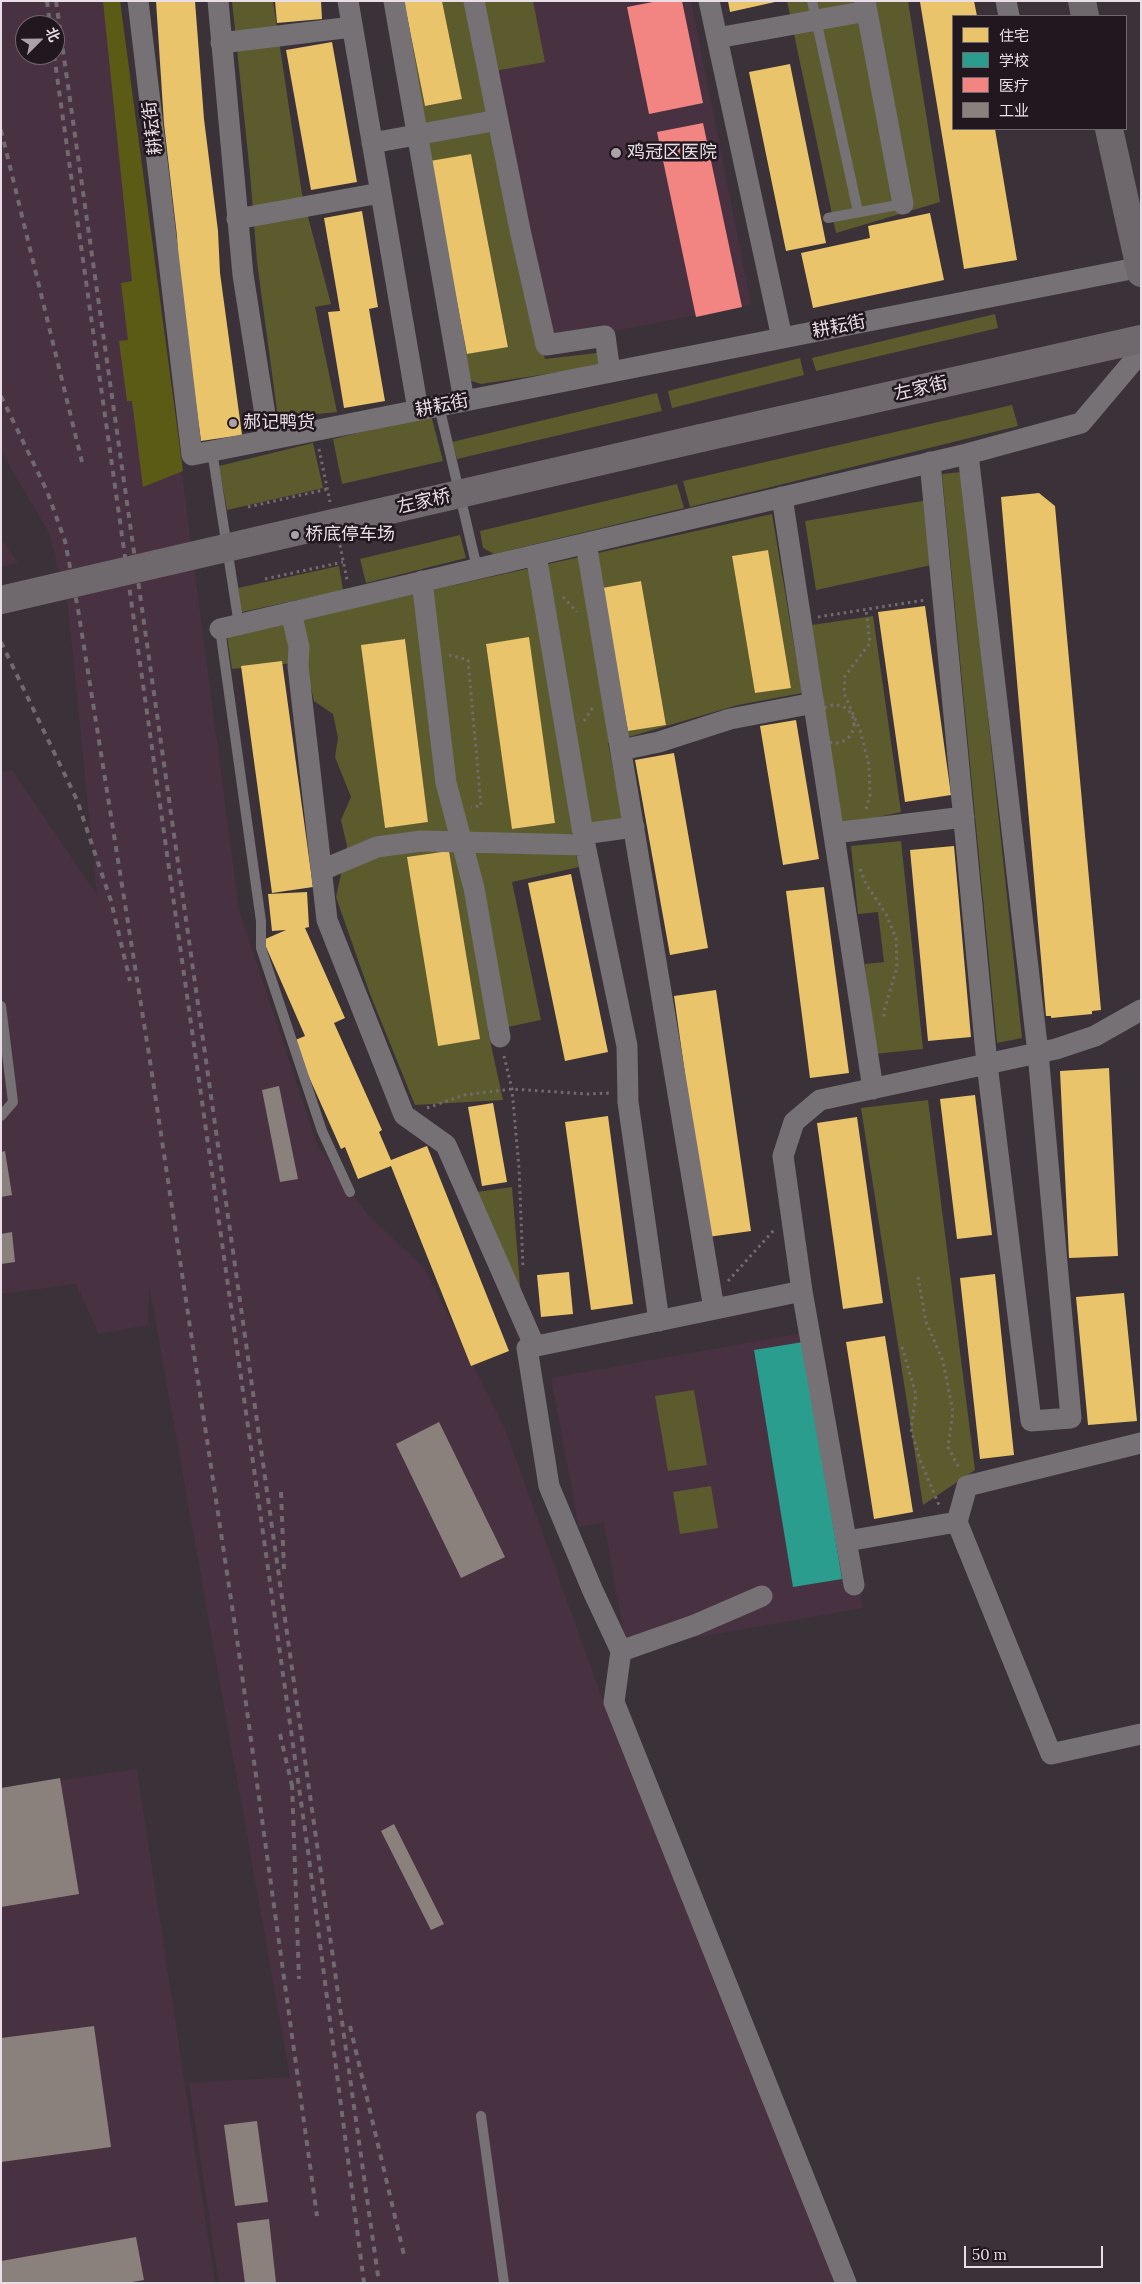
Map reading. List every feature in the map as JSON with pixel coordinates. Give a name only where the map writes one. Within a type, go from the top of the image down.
[{"type":"main road","points":[[1082,1],[1085,15]]},
{"type":"main road","points":[[1109,130],[1140,269]]},
{"type":"main road","name":"左家街","points":[[700,438],[1141,339]]},
{"type":"main road","name":"左家桥","points":[[1,600],[700,438]]},
{"type":"street","name":"耕耘街","points":[[138,1],[192,455],[1140,269]]},
{"type":"street","points":[[218,1],[243,275],[269,440]]},
{"type":"street","points":[[394,1],[464,401]]},
{"type":"street","points":[[474,1],[520,230],[546,345],[605,336],[610,372]]},
{"type":"street","points":[[709,1],[782,338]]},
{"type":"street","points":[[1006,1],[1009,15]]},
{"type":"street","points":[[351,2],[352,27],[418,410]]},
{"type":"street","points":[[717,38],[814,11],[866,6],[903,204]]},
{"type":"street","points":[[221,43],[352,27]]},
{"type":"street","points":[[372,143],[498,120]]},
{"type":"street","points":[[237,219],[380,193]]},
{"type":"street","points":[[230,627],[968,454],[1081,423],[1141,352]]},
{"type":"street","points":[[930,462],[988,1064],[1031,1421],[1071,1418],[1038,1053],[968,454]]},
{"type":"street","points":[[782,497],[873,1089]]},
{"type":"street","points":[[586,543],[714,1309]]},
{"type":"street","points":[[536,555],[584,840],[627,1046],[628,1092],[659,1321]]},
{"type":"street","points":[[422,581],[446,783],[474,888],[500,1037]]},
{"type":"street","points":[[291,612],[299,647],[298,666],[327,920],[404,1115],[446,1145],[535,1347]]},
{"type":"street","points":[[621,750],[659,742],[730,719],[814,704]]},
{"type":"street","points":[[834,833],[964,817]]},
{"type":"street","points":[[322,870],[378,847],[421,841],[584,840],[634,827]]},
{"type":"street","points":[[854,1585],[802,1291],[783,1156],[794,1122],[820,1100],[1056,1049],[1096,1036],[1141,1010]]},
{"type":"street","points":[[802,1291],[527,1348],[549,1486],[592,1589],[621,1651],[614,1702],[846,2283]]},
{"type":"street","points":[[1141,1442],[967,1486],[952,1523],[1051,1754],[1141,1734]]},
{"type":"street","points":[[846,1540],[952,1523]]},
{"type":"street","points":[[621,1651],[694,1625],[762,1596]]},
{"type":"lane","points":[[814,11],[858,212]]},
{"type":"lane","points":[[828,218],[903,204]]},
{"type":"lane","points":[[439,406],[477,568]]},
{"type":"lane","points":[[212,451],[260,921],[261,948],[322,1131],[350,1192]]},
{"type":"lane","points":[[1,1006],[13,1102],[1,1116]]},
{"type":"lane","points":[[481,2116],[504,2283]]},
{"type":"path","points":[[248,507],[328,489]]},
{"type":"path","points":[[265,579],[343,562]]},
{"type":"path","points":[[541,584],[564,597],[583,618]]},
{"type":"path","points":[[801,620],[943,596]]},
{"type":"path","points":[[430,649],[468,660],[481,806],[453,808]]},
{"type":"path","points":[[568,745],[595,704]]},
{"type":"path","points":[[412,1120],[430,1106],[464,1096],[512,1089],[587,1094],[628,1092]]},
{"type":"path","points":[[918,1277],[926,1322],[943,1361],[953,1412],[948,1447],[967,1486]]},
{"type":"path","points":[[902,1347],[916,1395],[911,1429],[920,1460],[952,1523]]},
{"type":"shaded area","points":[[1,1],[120,1],[239,910],[317,1145],[367,1214],[425,1269],[505,1429],[601,1695],[841,2283],[219,2283],[189,2083],[290,2077],[149,1284],[148,1325],[99,1334],[76,1284],[1,1294],[1,772],[12,770],[97,895],[68,607],[49,533],[1,451]]},
{"type":"shaded area","points":[[103,1],[120,1],[183,471],[143,487],[132,401],[127,401],[119,341],[128,340],[121,283],[132,281]]},
{"type":"shaded area","points":[[232,1],[273,1],[302,194],[331,304],[315,307],[337,412],[278,418],[257,262],[250,173]]},
{"type":"shaded area","points":[[400,1],[404,1],[425,106],[462,99],[442,1],[467,1],[522,275],[545,359],[597,353],[599,366],[481,384],[468,380]],"holes":[[[471,154],[508,346],[468,354],[430,162]]]},
{"type":"shaded area","points":[[480,1],[533,1],[545,62],[494,71]]},
{"type":"shaded area","name":"鸡冠区医院","points":[[481,1],[691,1],[751,304],[549,344]]},
{"type":"shaded area","points":[[787,1],[908,1],[940,202],[836,233]]},
{"type":"shaded area","points":[[995,314],[998,328],[816,371],[812,358]]},
{"type":"shaded area","points":[[800,358],[804,375],[672,408],[668,391]]},
{"type":"shaded area","points":[[657,393],[662,411],[457,459],[452,442]]},
{"type":"shaded area","points":[[1012,405],[1018,426],[690,507],[683,481]]},
{"type":"shaded area","points":[[431,415],[443,461],[342,484],[333,439]]},
{"type":"shaded area","points":[[313,443],[323,488],[227,510],[219,466]]},
{"type":"shaded area","points":[[962,472],[1022,1038],[997,1043],[942,474]]},
{"type":"shaded area","points":[[677,484],[684,508],[494,554],[483,548],[480,531]]},
{"type":"shaded area","points":[[928,500],[936,564],[816,590],[805,521]]},
{"type":"shaded area","points":[[772,514],[802,693],[738,705],[608,743],[623,820],[570,834],[579,867],[512,882],[541,1020],[488,1031],[503,1100],[415,1105],[370,994],[336,897],[347,846],[341,820],[351,797],[335,757],[338,738],[333,714],[314,701],[305,662],[232,669],[227,636]],"holes":[[[768,550],[791,687],[755,693],[732,556]],[[641,581],[666,724],[628,731],[603,588]],[[528,638],[555,823],[513,829],[486,644]],[[405,639],[428,822],[385,828],[362,645]]]},
{"type":"shaded area","points":[[460,535],[466,558],[366,583],[360,559]]},
{"type":"shaded area","points":[[1,538],[18,563],[1,567]]},
{"type":"shaded area","points":[[339,566],[343,590],[242,612],[238,588]]},
{"type":"shaded area","points":[[873,616],[901,812],[842,825],[812,625]]},
{"type":"shaded area","points":[[901,841],[923,1049],[875,1054],[865,964],[884,962],[878,912],[858,914],[851,846]]},
{"type":"shaded area","points":[[928,1100],[975,1470],[923,1505],[861,1108]]},
{"type":"shaded area","points":[[512,1187],[521,1297],[477,1192]]},
{"type":"shaded area","points":[[813,1331],[863,1608],[627,1650],[604,1523],[579,1527],[551,1378]]},
{"type":"shaded area","points":[[694,1390],[707,1465],[668,1471],[655,1396]]},
{"type":"shaded area","points":[[711,1486],[718,1528],[680,1534],[673,1492]]},
{"type":"shaded area","points":[[137,1769],[215,2283],[1,2283],[1,1789]]},
{"type":"building: 住宅","points":[[156,1],[195,1],[204,119],[218,231],[220,273],[242,435],[201,441],[179,278],[177,236],[164,124]]},
{"type":"building: 住宅","points":[[275,1],[321,1],[322,19],[277,23]]},
{"type":"building: 住宅","points":[[404,1],[442,1],[462,99],[425,106]]},
{"type":"building: 住宅","points":[[728,1],[775,1],[775,2],[730,12]]},
{"type":"building: 住宅","points":[[974,1],[977,15],[952,15],[952,130],[995,130],[1017,260],[964,269],[920,2]]},
{"type":"building: 住宅","points":[[332,42],[357,182],[311,190],[286,50]]},
{"type":"building: 住宅","points":[[790,64],[826,243],[786,251],[749,72]]},
{"type":"building: 住宅","points":[[471,154],[508,347],[467,354],[430,161]]},
{"type":"building: 住宅","points":[[362,211],[378,307],[369,309],[385,401],[344,408],[328,312],[340,311],[324,218]]},
{"type":"building: 住宅","points":[[930,213],[944,280],[813,308],[801,253],[870,238],[868,226]]},
{"type":"building: 住宅","points":[[1039,493],[1055,506],[1101,1010],[1092,1011],[1092,1014],[1051,1018],[1051,1016],[1046,1016],[1001,497]]},
{"type":"building: 住宅","points":[[768,550],[791,688],[755,693],[732,556]]},
{"type":"building: 住宅","points":[[641,581],[666,725],[628,731],[602,588]]},
{"type":"building: 住宅","points":[[925,606],[951,795],[905,802],[878,612]]},
{"type":"building: 住宅","points":[[529,637],[555,823],[512,829],[486,644]]},
{"type":"building: 住宅","points":[[405,639],[428,822],[385,828],[361,645]]},
{"type":"building: 住宅","points":[[282,661],[313,887],[272,893],[241,666]]},
{"type":"building: 住宅","points":[[796,720],[819,859],[783,865],[760,726]]},
{"type":"building: 住宅","points":[[674,753],[708,948],[670,955],[635,760]]},
{"type":"building: 住宅","points":[[954,846],[971,1037],[928,1041],[910,850]]},
{"type":"building: 住宅","points":[[449,851],[480,1039],[438,1046],[407,857]]},
{"type":"building: 住宅","points":[[571,874],[608,1052],[565,1061],[528,883]]},
{"type":"building: 住宅","points":[[824,887],[849,1073],[810,1078],[786,891]]},
{"type":"building: 住宅","points":[[307,892],[309,927],[305,928],[345,1018],[334,1023],[382,1130],[379,1132],[391,1160],[427,1146],[509,1351],[471,1366],[391,1166],[358,1179],[345,1147],[341,1149],[293,1041],[305,1036],[263,940],[286,930],[272,931],[268,894]]},
{"type":"building: 住宅","points":[[716,990],[751,1231],[708,1237],[674,996]]},
{"type":"building: 住宅","points":[[1109,1068],[1118,1256],[1069,1258],[1060,1071]]},
{"type":"building: 住宅","points":[[975,1095],[992,1235],[957,1239],[940,1099]]},
{"type":"building: 住宅","points":[[493,1103],[507,1182],[482,1186],[468,1107]]},
{"type":"building: 住宅","points":[[608,1116],[633,1304],[591,1310],[565,1122]]},
{"type":"building: 住宅","points":[[857,1117],[883,1303],[843,1309],[817,1123]]},
{"type":"building: 住宅","points":[[569,1272],[573,1314],[541,1317],[537,1275]]},
{"type":"building: 住宅","points":[[995,1274],[1014,1455],[980,1459],[960,1278]]},
{"type":"building: 住宅","points":[[1124,1293],[1137,1421],[1088,1425],[1076,1297]]},
{"type":"building: 住宅","points":[[885,1336],[913,1512],[874,1519],[846,1342]]},
{"type":"building: 学校","points":[[803,1342],[842,1579],[793,1587],[754,1350]]},
{"type":"building: 医疗","points":[[658,1],[682,1],[703,103],[649,114],[627,7]]},
{"type":"building: 医疗","points":[[703,123],[742,307],[696,317],[657,132]]},
{"type":"building: 工业","points":[[279,1086],[298,1179],[280,1182],[262,1090]]},
{"type":"building: 工业","points":[[5,1151],[12,1195],[1,1197],[1,1152]]},
{"type":"building: 工业","points":[[12,1232],[15,1262],[1,1264],[1,1234]]},
{"type":"building: 工业","points":[[439,1422],[505,1557],[461,1578],[396,1444]]},
{"type":"building: 工业","points":[[60,1778],[79,1894],[1,1907],[1,1788]]},
{"type":"building: 工业","points":[[394,1824],[444,1924],[431,1930],[381,1831]]},
{"type":"building: 工业","points":[[94,2026],[111,2147],[1,2162],[1,2038]]},
{"type":"building: 工业","points":[[257,2121],[268,2202],[235,2206],[224,2125]]},
{"type":"building: 工业","points":[[269,2219],[276,2283],[245,2283],[237,2223]]},
{"type":"building: 工业","points":[[136,2237],[144,2280],[126,2283],[1,2283],[1,2261]]},
{"type":"railway","points":[[47,1],[49,15]]},
{"type":"railway","points":[[56,1],[379,2283]]},
{"type":"railway","points":[[55,65],[308,1851],[364,2283]]},
{"type":"railway","points":[[1,130],[82,462]]},
{"type":"railway","points":[[1,396],[47,491],[65,541],[78,609],[150,1061],[238,1646],[317,2216]]},
{"type":"railway","points":[[1,642],[77,800],[111,901],[130,981]]},
{"type":"railway","points":[[281,1492],[284,1569]]},
{"type":"railway","points":[[280,1734],[293,1790]]},
{"type":"railway","points":[[292,1784],[299,1979]]},
{"type":"railway","points":[[350,2026],[404,2255]]},
{"type":"place","name":"鸡冠区医院","points":[[616,153]]},
{"type":"place","name":"郝记鸭货","points":[[233,423]]},
{"type":"place","name":"桥底停车场","points":[[295,535]]}]
